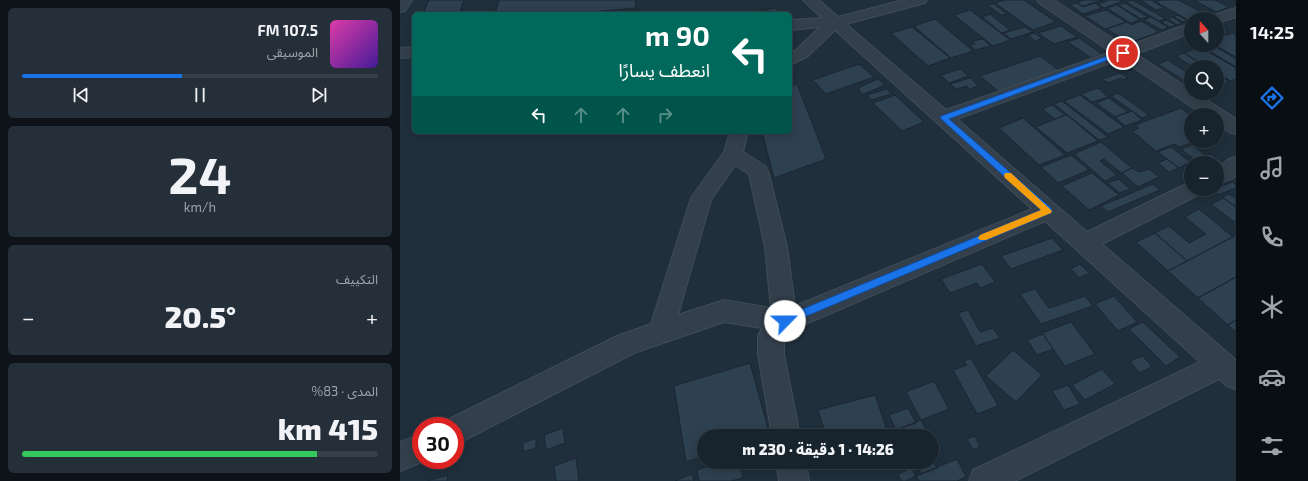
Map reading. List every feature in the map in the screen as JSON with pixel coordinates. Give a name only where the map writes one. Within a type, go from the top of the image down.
[{"type":"street","points":[[400,8],[405,0]]},
{"type":"street","points":[[810,0],[1229,371],[984,481]]},
{"type":"street","points":[[792,25],[835,22],[920,0]]},
{"type":"street","points":[[1044,0],[1236,128]]},
{"type":"street","points":[[1224,16],[1236,12]]},
{"type":"street","points":[[792,59],[802,53],[835,22]]},
{"type":"street","points":[[943,118],[1184,31]]},
{"type":"street","points":[[400,53],[412,52]]},
{"type":"street","points":[[661,332],[702,198],[733,154],[738,134]]},
{"type":"street","points":[[733,154],[758,171],[776,248],[785,321]]},
{"type":"street","points":[[1224,174],[1236,164]]},
{"type":"street","points":[[1084,243],[1184,193]]},
{"type":"street","points":[[785,429],[771,354],[771,336],[785,321],[1048,211]]},
{"type":"street","points":[[464,426],[626,344],[724,311],[785,321]]},
{"type":"street","points":[[400,457],[412,452]]},
{"type":"street","points":[[792,469],[794,481]]},
{"type":"building","points":[[429,0],[464,0],[460,12],[424,12]]},
{"type":"building","points":[[499,0],[636,0],[635,8],[590,12],[496,12]]},
{"type":"building","points":[[1005,0],[1024,0],[1056,22],[1033,30],[995,3]]},
{"type":"building","points":[[1084,0],[1104,0],[1082,6],[1077,2]]},
{"type":"building","points":[[1106,0],[1123,1],[1104,8],[1098,4],[1107,1]]},
{"type":"building","points":[[1132,0],[1166,19],[1159,21],[1126,2]]},
{"type":"building","points":[[1140,0],[1151,0],[1164,8],[1156,10]]},
{"type":"building","points":[[1162,0],[1179,0],[1201,12],[1184,12],[1184,18],[1156,2]]},
{"type":"building","points":[[1194,0],[1215,0],[1229,7],[1216,12]]},
{"type":"building","points":[[1077,3],[1083,7],[1095,3],[1102,8],[1083,14],[1070,5]]},
{"type":"building","points":[[1125,3],[1148,17],[1141,19],[1118,5]]},
{"type":"building","points":[[994,4],[1007,14],[1001,15],[987,5]]},
{"type":"building","points":[[1117,5],[1140,20],[1130,23],[1107,8]]},
{"type":"building","points":[[775,8],[779,12],[757,12]]},
{"type":"building","points":[[970,10],[1010,40],[993,46],[954,15]]},
{"type":"building","points":[[1106,10],[1126,22],[1105,29],[1085,16]]},
{"type":"building","points":[[990,14],[1010,30],[1002,33],[982,17]]},
{"type":"building","points":[[1178,15],[1184,19],[1184,22],[1183,22],[1173,17]]},
{"type":"building","points":[[1151,17],[1168,27],[1162,30],[1144,20]]},
{"type":"building","points":[[1172,17],[1182,23],[1177,25],[1168,19]]},
{"type":"building","points":[[935,19],[973,51],[951,58],[914,26]]},
{"type":"building","points":[[1166,20],[1176,25],[1170,27],[1161,22]]},
{"type":"building","points":[[1141,21],[1159,32],[1129,43],[1107,29],[1127,22],[1131,25]]},
{"type":"building","points":[[1061,26],[1077,37],[1054,44],[1038,33]]},
{"type":"building","points":[[912,27],[950,58],[928,66],[891,33]]},
{"type":"building","points":[[1025,27],[1033,32],[1011,39],[1004,33]]},
{"type":"building","points":[[1034,33],[1042,38],[1035,41],[1028,35]]},
{"type":"building","points":[[1232,33],[1236,35],[1236,57],[1224,50],[1224,36]]},
{"type":"building","points":[[1079,38],[1102,54],[1091,58],[1068,42]]},
{"type":"building","points":[[983,39],[991,46],[975,50],[970,45],[975,44],[972,41]]},
{"type":"building","points":[[1209,52],[1222,60],[1196,60],[1184,53]]},
{"type":"building","points":[[1211,52],[1224,52],[1236,59],[1236,67]]},
{"type":"building","points":[[1184,53],[1195,60],[1184,61],[1176,56]]},
{"type":"building","points":[[1040,56],[1060,71],[999,92],[980,76]]},
{"type":"building","points":[[1168,60],[1184,70],[1184,81],[1158,64]]},
{"type":"building","points":[[1224,61],[1236,68],[1236,79],[1231,81],[1224,77]]},
{"type":"building","points":[[859,64],[874,77],[826,94],[813,80]]},
{"type":"building","points":[[960,69],[968,76],[949,83],[941,75]]},
{"type":"building","points":[[1120,73],[1128,78],[1123,80],[1121,78],[1108,83],[1102,79]]},
{"type":"building","points":[[970,78],[978,86],[969,89],[967,86],[956,89],[950,84]]},
{"type":"building","points":[[878,79],[885,85],[862,95],[858,88]]},
{"type":"building","points":[[1224,79],[1229,82],[1224,84]]},
{"type":"building","points":[[797,84],[826,159],[774,178],[763,134],[792,134],[792,85]]},
{"type":"building","points":[[1098,88],[1108,97],[1092,102],[1081,94]]},
{"type":"building","points":[[887,89],[891,94],[871,100],[867,95]]},
{"type":"building","points":[[1118,93],[1149,115],[1142,118],[1111,96]]},
{"type":"building","points":[[895,95],[924,122],[902,131],[873,103]]},
{"type":"building","points":[[1080,95],[1124,127],[1108,134],[1064,101]]},
{"type":"building","points":[[1109,98],[1128,112],[1115,117],[1096,103]]},
{"type":"building","points":[[1062,101],[1108,137],[1099,140],[1054,104]]},
{"type":"building","points":[[1052,105],[1065,115],[1055,119],[1042,109]]},
{"type":"building","points":[[1181,108],[1184,110],[1184,146],[1180,147],[1174,144],[1156,151],[1132,131],[1139,128],[1135,125]]},
{"type":"building","points":[[1132,111],[1142,120],[1125,126],[1115,117]]},
{"type":"building","points":[[1067,115],[1098,141],[1067,153],[1036,127]]},
{"type":"building","points":[[1023,118],[1065,155],[1039,165],[999,128]]},
{"type":"building","points":[[1101,142],[1132,168],[1121,173],[1104,159],[1100,161],[1117,175],[1105,181],[1074,154]]},
{"type":"building","points":[[1171,147],[1184,157],[1184,165],[1179,168],[1158,152]]},
{"type":"building","points":[[1196,148],[1205,155],[1190,156],[1181,149]]},
{"type":"building","points":[[1071,155],[1089,170],[1058,183],[1041,167]]},
{"type":"building","points":[[1167,159],[1179,168],[1169,172],[1158,163]]},
{"type":"building","points":[[1132,168],[1140,172],[1149,169],[1159,177],[1138,187],[1122,173]]},
{"type":"building","points":[[1092,173],[1119,195],[1089,210],[1062,186]]},
{"type":"building","points":[[1119,179],[1130,189],[1119,193],[1108,183]]},
{"type":"building","points":[[1233,182],[1236,185],[1236,188],[1224,193],[1224,185]]},
{"type":"building","points":[[1153,184],[1160,190],[1108,212],[1101,206]]},
{"type":"building","points":[[1229,194],[1236,198],[1236,207],[1222,197]]},
{"type":"building","points":[[1224,198],[1236,207],[1236,221],[1234,222],[1211,204]]},
{"type":"building","points":[[1199,209],[1233,237],[1187,261],[1155,233],[1169,226],[1189,243],[1206,234],[1185,217]]},
{"type":"building","points":[[1155,233],[1187,261],[1168,271],[1136,242]]},
{"type":"building","points":[[1236,235],[1236,277],[1198,298],[1168,271]]},
{"type":"building","points":[[1052,238],[1063,250],[1011,269],[1001,256]]},
{"type":"building","points":[[982,264],[995,282],[980,288],[977,283],[950,293],[941,279]]},
{"type":"building","points":[[1080,264],[1089,273],[1079,278],[1071,269]]},
{"type":"building","points":[[1236,277],[1236,320],[1228,325],[1198,298]]},
{"type":"building","points":[[1035,289],[1049,308],[1085,296],[1093,306],[1041,324],[1020,294]]},
{"type":"building","points":[[1114,296],[1137,322],[1118,331],[1095,304]]},
{"type":"building","points":[[968,310],[980,332],[993,328],[1000,338],[976,346],[958,313]]},
{"type":"building","points":[[1236,320],[1236,332],[1228,325]]},
{"type":"building","points":[[1071,322],[1095,354],[1065,366],[1042,333]]},
{"type":"building","points":[[1143,322],[1180,357],[1166,366],[1129,329]]},
{"type":"building","points":[[1043,334],[1053,349],[1037,355],[1027,340]]},
{"type":"building","points":[[1013,350],[1042,375],[1016,402],[986,376]]},
{"type":"building","points":[[1143,356],[1152,367],[1139,373],[1130,361]]},
{"type":"building","points":[[971,358],[998,406],[977,414],[953,370],[967,365],[964,361]]},
{"type":"building","points":[[750,363],[768,429],[697,429],[697,458],[686,462],[674,386]]},
{"type":"building","points":[[1102,369],[1115,384],[1085,400],[1072,385]]},
{"type":"building","points":[[934,381],[949,409],[921,420],[906,392]]},
{"type":"building","points":[[1068,385],[1080,404],[1064,410],[1052,391]]},
{"type":"building","points":[[875,395],[887,429],[824,429],[818,410]]},
{"type":"building","points":[[908,408],[916,423],[896,429],[889,415]]},
{"type":"building","points":[[921,420],[926,429],[898,429]]},
{"type":"building","points":[[563,428],[565,443],[546,450],[544,435]]},
{"type":"building","points":[[975,436],[980,447],[973,450],[967,439]]},
{"type":"building","points":[[536,438],[536,448],[523,452],[523,443]]},
{"type":"building","points":[[576,458],[579,481],[556,481],[554,466]]},
{"type":"building","points":[[957,459],[966,477],[957,481],[919,481],[916,476],[933,469],[939,469],[939,466]]},
{"type":"building","points":[[741,469],[743,478],[731,481],[699,481],[697,470]]},
{"type":"building","points":[[912,469],[916,476],[906,481],[901,481],[898,474]]},
{"type":"building","points":[[919,469],[934,469],[921,474]]},
{"type":"building","points":[[692,474],[694,481],[675,481]]},
{"type":"building","points":[[448,475],[447,481],[427,481]]},
{"type":"slow traffic","points":[[983,238],[1048,211],[1008,176]]},
{"type":"route","points":[[785,321],[1048,211],[943,118],[1123,53]]}]
